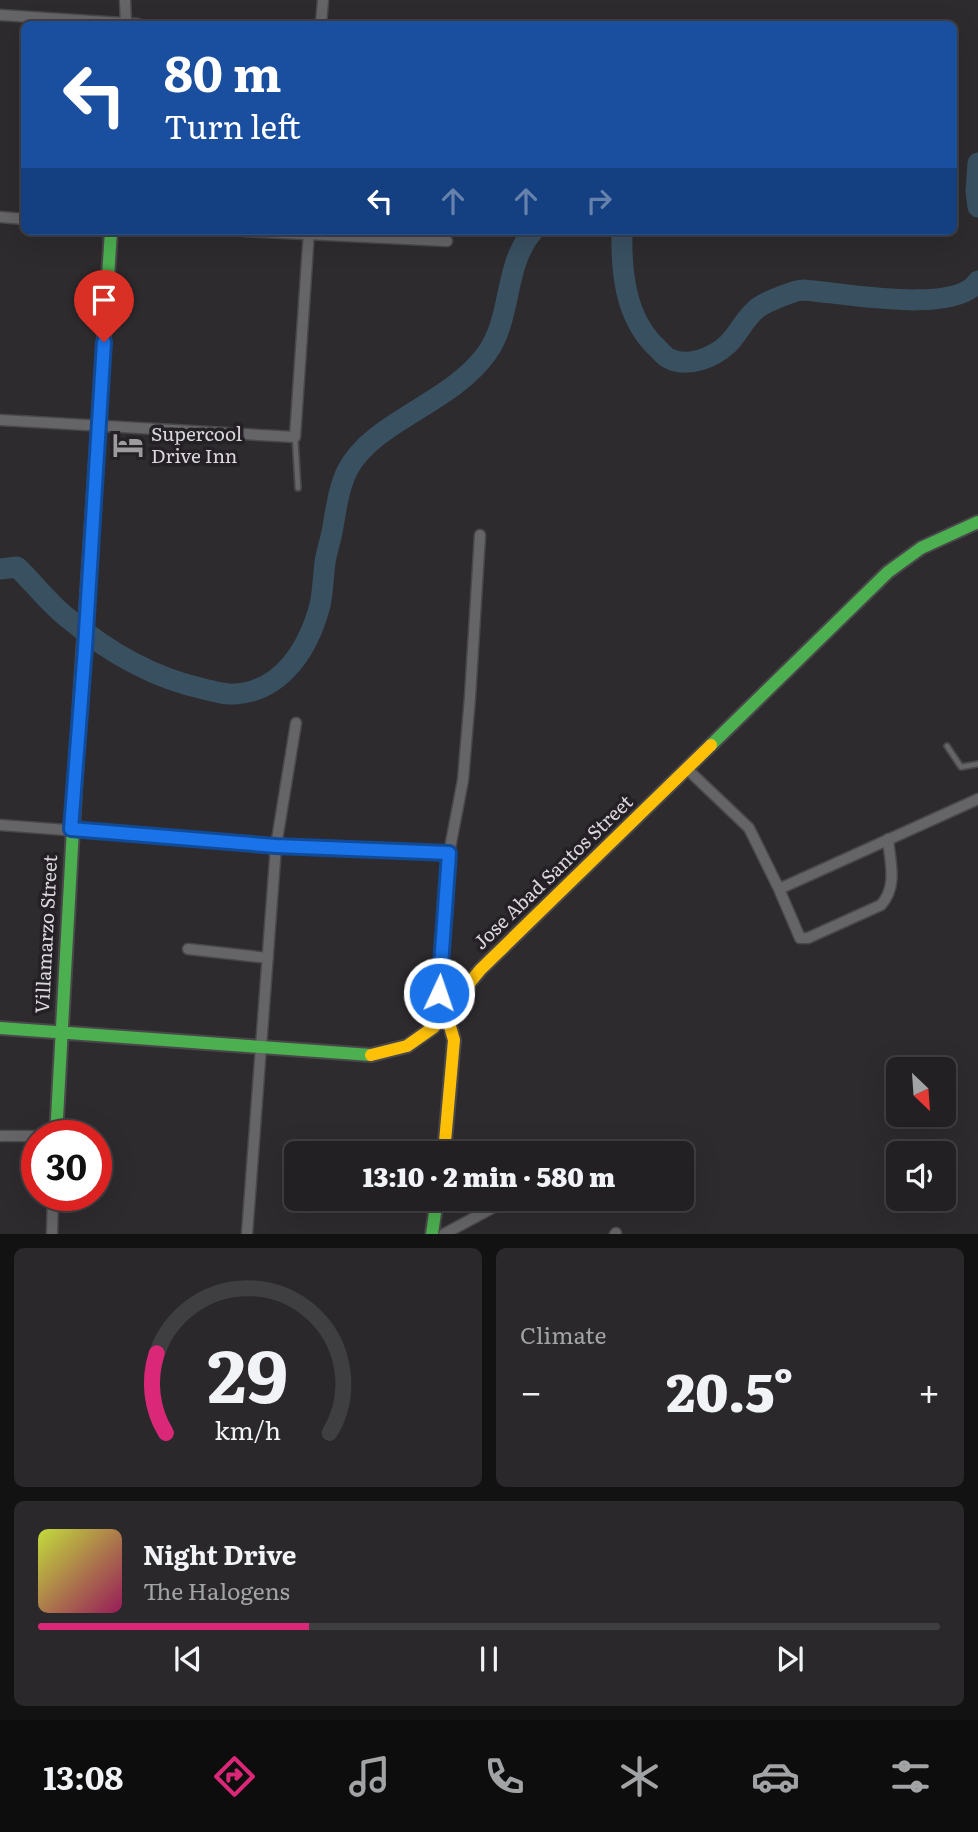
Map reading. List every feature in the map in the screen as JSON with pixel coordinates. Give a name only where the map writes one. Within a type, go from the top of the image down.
[{"type":"main road","name":"Villamarzo Street","points":[[57,1120],[71,829],[111,235]]},
{"type":"main road","name":"Jose Abad Santos Street","points":[[0,1027],[368,1055],[390,1054],[418,1041],[435,1027],[480,970],[888,572],[921,548],[978,522]]},
{"type":"main road","points":[[445,1141],[454,1040],[446,1013]]},
{"type":"main road","points":[[432,1234],[435,1211]]},
{"type":"street","points":[[125,0],[126,21]]},
{"type":"street","points":[[321,21],[323,0]]},
{"type":"street","points":[[0,15],[84,21]]},
{"type":"street","points":[[0,217],[21,219]]},
{"type":"street","points":[[0,420],[295,437],[309,235]]},
{"type":"street","points":[[344,235],[447,241]]},
{"type":"street","points":[[446,1013],[438,985],[449,853],[463,780],[480,535]]},
{"type":"street","points":[[247,1234],[276,846],[296,723]]},
{"type":"street","points":[[687,769],[749,828],[779,889],[797,935],[803,939],[881,905],[888,897],[892,887],[887,839]]},
{"type":"street","points":[[779,889],[978,799]]},
{"type":"street","points":[[0,825],[276,846],[449,853]]},
{"type":"street","points":[[188,949],[268,958]]},
{"type":"street","points":[[0,1136],[21,1136]]},
{"type":"street","points":[[52,1234],[53,1211]]},
{"type":"street","points":[[444,1234],[487,1211]]},
{"type":"lane","points":[[295,437],[298,488]]},
{"type":"lane","points":[[947,746],[961,766],[978,764]]},
{"type":"waterway","points":[[978,163],[978,207]]},
{"type":"waterway","points":[[0,569],[17,567],[55,607],[84,631],[116,653],[150,671],[185,684],[227,694],[252,691],[267,685],[280,676],[301,651],[315,621],[341,486],[347,471],[374,439],[453,386],[472,371],[487,353],[501,323],[517,260],[530,235]]},
{"type":"waterway","points":[[622,235],[624,277],[637,320],[654,345],[668,358],[677,361],[693,362],[716,353],[728,344],[759,307],[794,292],[803,290],[922,300],[966,292],[978,281]]},
{"type":"traffic: fast","points":[[101,384],[111,235]]},
{"type":"traffic: fast","points":[[711,745],[888,572],[921,548],[978,522]]},
{"type":"traffic: fast","points":[[57,1120],[81,683]]},
{"type":"traffic: fast","points":[[0,1028],[371,1055]]},
{"type":"traffic: fast","points":[[432,1234],[435,1211]]},
{"type":"traffic: slow","points":[[371,1055],[407,1046],[434,1027],[480,970],[711,745]]},
{"type":"traffic: slow","points":[[445,1141],[454,1040],[446,1013]]},
{"type":"traffic: jam","points":[[81,683],[101,384]]},
{"type":"place","name":"Supercool Drive Inn","points":[[128,445]]},
{"type":"route","points":[[104,342],[71,829],[276,846],[449,853],[439,993]]}]
